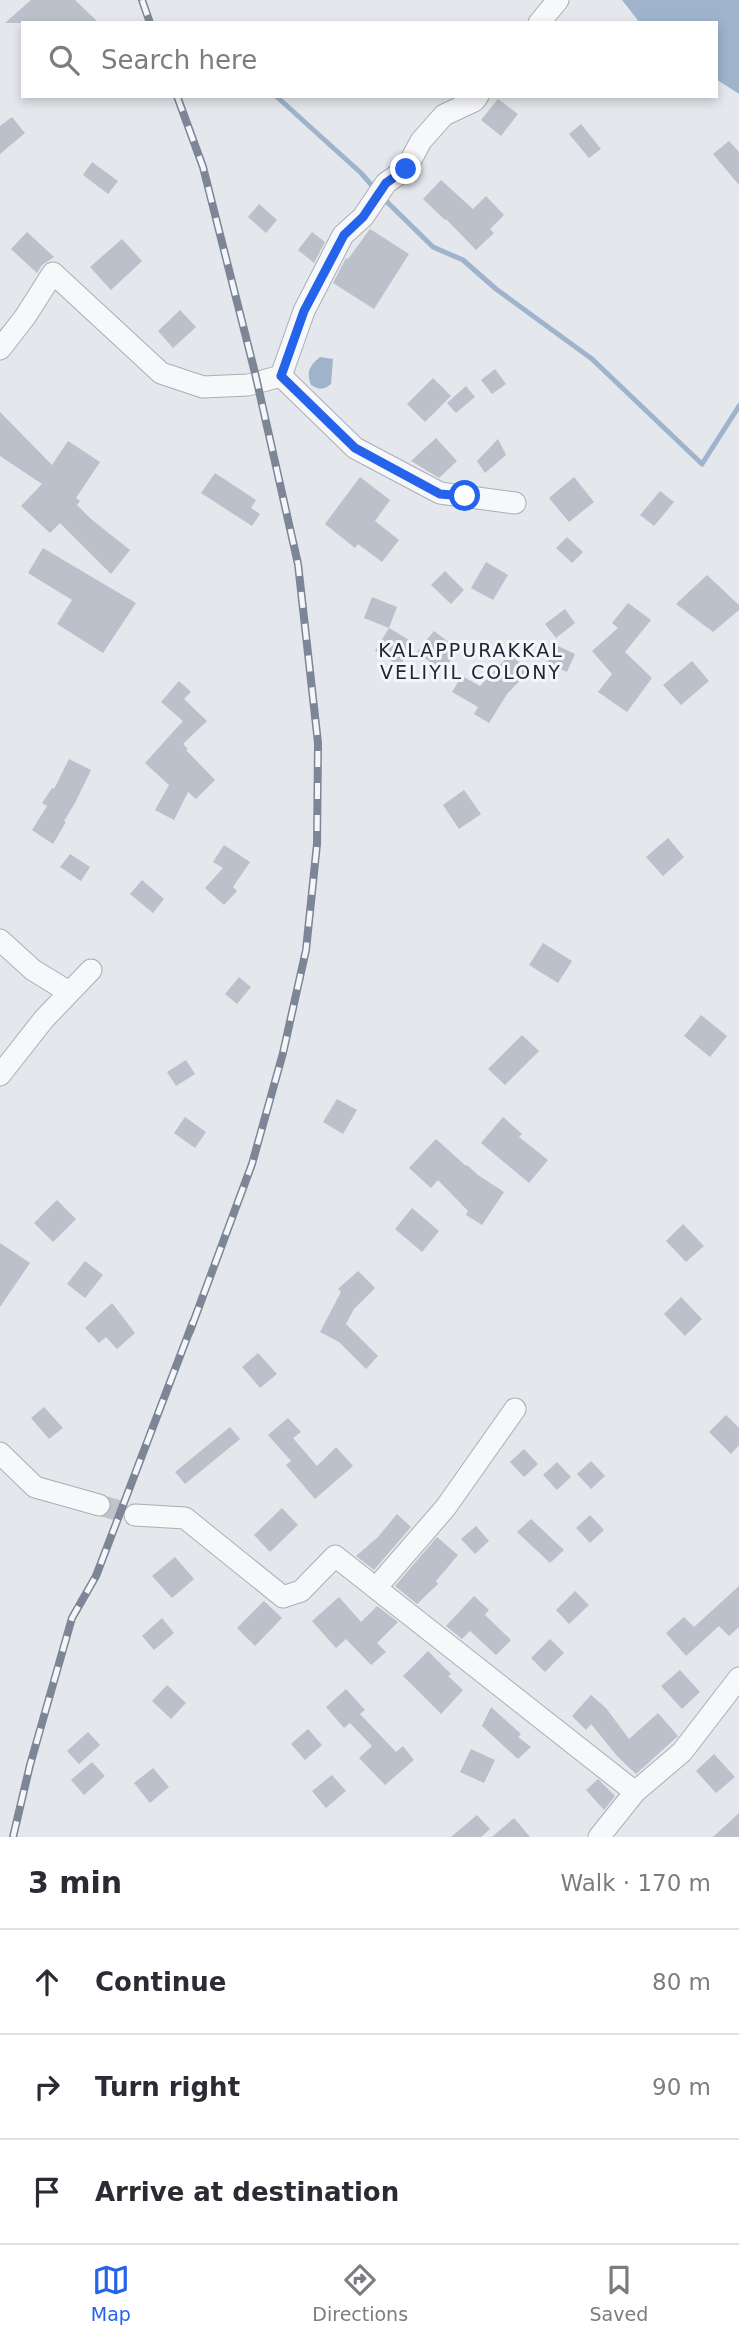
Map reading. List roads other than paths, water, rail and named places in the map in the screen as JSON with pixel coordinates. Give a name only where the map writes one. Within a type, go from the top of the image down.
[{"type":"street","points":[[541,21],[558,0]]},
{"type":"street","points":[[281,376],[304,311],[344,235],[363,217],[379,194],[406,169],[421,141],[444,115],[474,98]]},
{"type":"street","points":[[0,349],[25,317],[53,273],[161,373],[203,387],[248,384],[281,376]]},
{"type":"street","points":[[281,376],[355,448],[440,494],[515,503]]},
{"type":"street","points":[[0,940],[33,970],[69,992]]},
{"type":"street","points":[[0,1075],[44,1019],[91,970]]},
{"type":"street","points":[[376,1588],[446,1507],[515,1409]]},
{"type":"street","points":[[0,1453],[35,1487],[99,1505]]},
{"type":"street","points":[[135,1515],[185,1518],[284,1597],[301,1591],[335,1556],[635,1792]]},
{"type":"street","points":[[599,1837],[635,1792],[682,1752],[739,1678]]},
{"type":"water","points":[[622,0],[739,0],[739,94],[718,80],[718,21],[638,21]]},
{"type":"water","points":[[320,357],[333,359],[331,384],[321,389],[311,385],[309,376],[311,366]]},
{"type":"waterway","points":[[278,98],[361,173],[376,190]]},
{"type":"waterway","points":[[382,197],[433,247],[463,260],[496,289],[592,359],[702,464],[739,406]]},
{"type":"tunnel","points":[[99,1505],[135,1515]]},
{"type":"railway","points":[[142,0],[149,21]]},
{"type":"railway","points":[[178,98],[203,167],[255,373],[298,564],[318,743],[317,844],[306,950],[283,1053],[252,1164]]},
{"type":"railway","points":[[190,1331],[252,1164]]},
{"type":"railway","points":[[13,1837],[30,1765],[72,1618],[96,1576],[193,1322]]},
{"type":"district","name":"KALAPPURAKKAL VELIYIL COLONY","points":[[471,661]]}]
